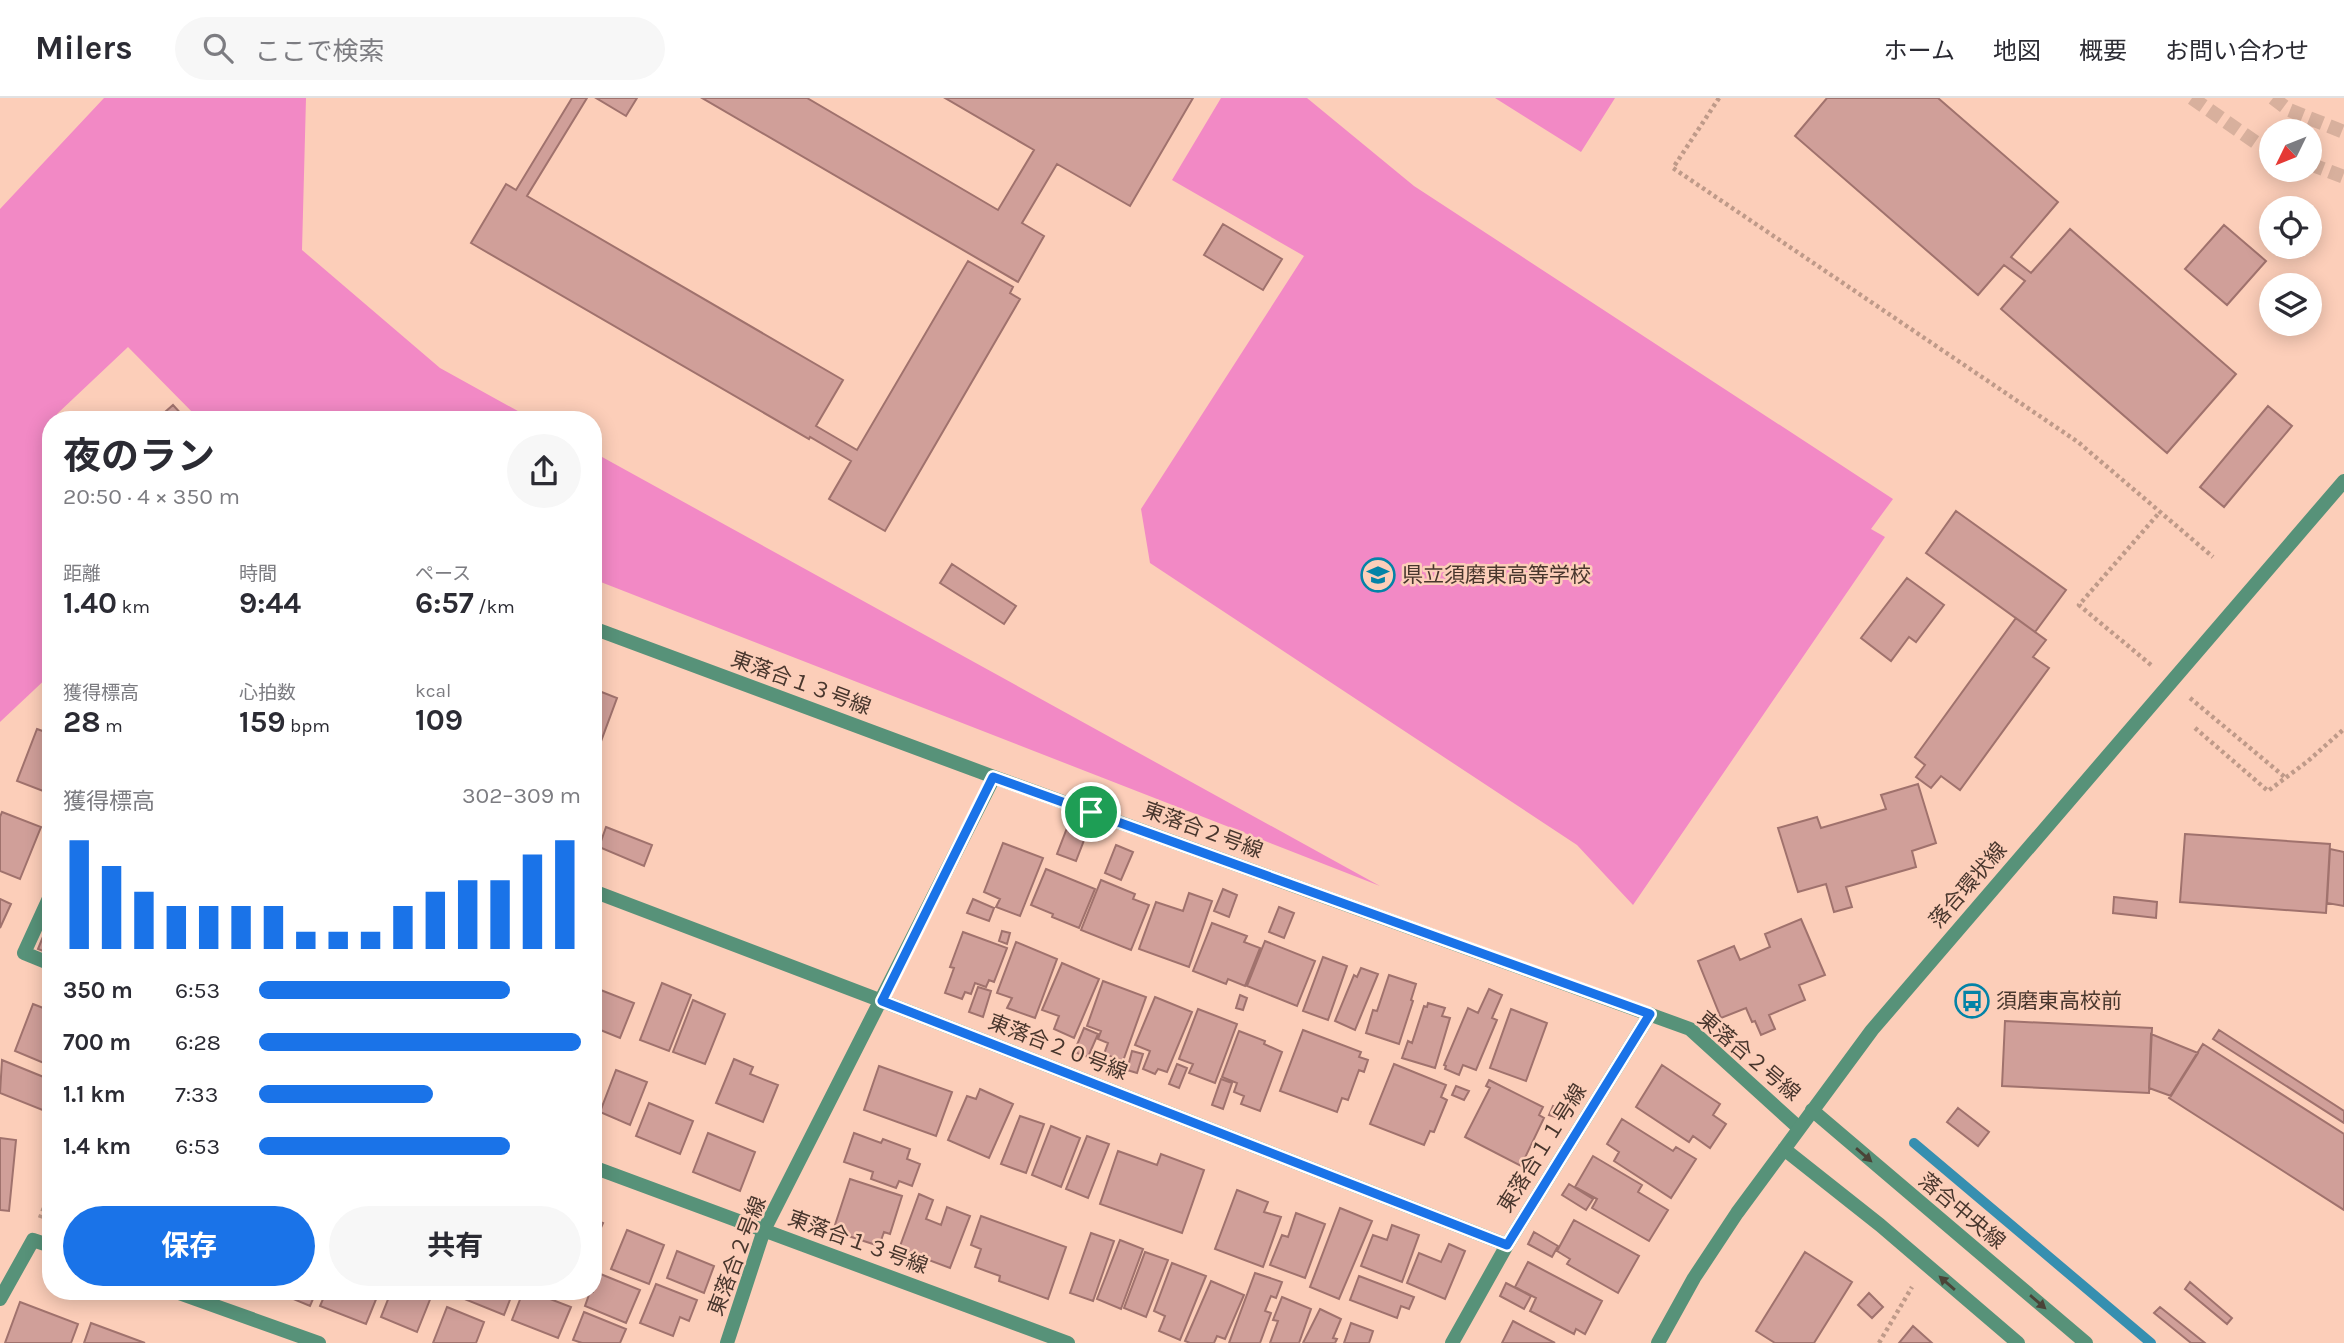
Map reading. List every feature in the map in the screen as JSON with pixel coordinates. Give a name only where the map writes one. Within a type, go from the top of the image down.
[{"type":"street","name":"落合環状線","points":[[1658,1343],[1694,1278],[1730,1223],[1872,1030],[2344,481]]},
{"type":"street","name":"東落合１３号線","points":[[602,631],[993,777]]},
{"type":"street","name":"東落合２号線","points":[[727,1343],[765,1230],[993,777],[1690,1029],[1799,1128]]},
{"type":"street","name":"東落合２０号線","points":[[602,894],[1507,1245]]},
{"type":"street","points":[[42,914],[24,953],[42,960]]},
{"type":"street","name":"東落合１１号線","points":[[1452,1343],[1507,1245],[1650,1014]]},
{"type":"street","name":"落合中央線","points":[[1812,1110],[2086,1343]]},
{"type":"street","points":[[1784,1149],[1880,1225],[2018,1343]]},
{"type":"street","name":"東落合１３号線","points":[[602,1170],[1068,1343]]},
{"type":"street","points":[[0,1299],[33,1240],[42,1244]]},
{"type":"street","points":[[198,1300],[318,1343]]},
{"type":"path","points":[[1719,98],[1674,169],[2078,442],[2213,557]]},
{"type":"path","points":[[2079,605],[2159,513]]},
{"type":"path","points":[[2195,728],[2268,791],[2344,729]]},
{"type":"path","points":[[1879,1343],[1912,1287]]},
{"type":"shaded area","points":[[104,98],[306,98],[302,250],[440,368],[518,411],[191,411],[128,347],[60,411],[42,411],[42,682],[0,722],[0,209]]},
{"type":"shaded area","points":[[1221,98],[1307,98],[1414,186],[1893,499],[1871,529],[1885,537],[1633,905],[1577,845],[1150,563],[1141,509],[1304,256],[1172,180]]},
{"type":"shaded area","points":[[1495,98],[1615,98],[1581,152]]},
{"type":"shaded area","points":[[602,457],[1380,886],[602,583]]},
{"type":"building","points":[[572,98],[587,98],[527,196],[843,380],[816,426],[857,450],[968,261],[1013,287],[1010,293],[1020,299],[885,531],[829,499],[851,461],[471,243],[506,184],[516,190]]},
{"type":"building","points":[[596,98],[637,98],[626,116]]},
{"type":"building","points":[[702,98],[807,98],[998,210],[1034,150],[945,98],[1193,98],[1130,206],[1057,164],[1022,223],[1044,236],[1018,282]]},
{"type":"building","points":[[1827,98],[1938,98],[2058,202],[2011,257],[2031,273],[2070,229],[2236,374],[2167,453],[2001,309],[2025,281],[2004,265],[1978,295],[1795,136]]},
{"type":"building","points":[[1223,224],[1282,259],[1263,290],[1204,255]]},
{"type":"building","points":[[2224,225],[2259,255],[2259,259],[2266,261],[2227,305],[2185,269]]},
{"type":"building","points":[[173,405],[178,411],[166,411]]},
{"type":"building","points":[[2268,406],[2292,426],[2224,507],[2200,487]]},
{"type":"building","points":[[1956,511],[2066,590],[2035,632],[1926,553]]},
{"type":"building","points":[[952,564],[1016,606],[1004,624],[940,583]]},
{"type":"building","points":[[1907,578],[1944,605],[1916,642],[1909,637],[1891,661],[1861,638]]},
{"type":"building","points":[[2016,618],[2046,640],[2033,657],[2049,668],[1960,790],[1941,776],[1931,788],[1916,777],[1925,765],[1915,757]]},
{"type":"building","points":[[602,692],[617,698],[602,739]]},
{"type":"building","points":[[37,729],[42,731],[42,791],[17,781]]},
{"type":"building","points":[[1918,784],[1936,843],[1912,851],[1916,867],[1846,887],[1852,907],[1834,912],[1826,884],[1798,892],[1778,828],[1817,817],[1821,828],[1886,809],[1881,795]]},
{"type":"building","points":[[2,812],[41,827],[20,879],[0,871]]},
{"type":"building","points":[[606,827],[652,845],[644,866],[602,848]]},
{"type":"building","points":[[1067,828],[1086,835],[1076,861],[1057,854]]},
{"type":"building","points":[[2185,834],[2330,844],[2326,913],[2180,902]]},
{"type":"building","points":[[1003,843],[1043,858],[1020,916],[996,907],[1000,899],[984,892]]},
{"type":"building","points":[[1116,845],[1133,852],[1121,880],[1105,873]]},
{"type":"building","points":[[2330,849],[2344,852],[2344,906],[2327,903]]},
{"type":"building","points":[[1046,869],[1095,889],[1079,928],[1031,905]]},
{"type":"building","points":[[1101,880],[1135,894],[1133,899],[1149,905],[1131,950],[1081,930]]},
{"type":"building","points":[[1223,889],[1237,895],[1229,917],[1214,911]]},
{"type":"building","points":[[1189,893],[1212,901],[1189,967],[1139,949],[1156,902],[1183,911]]},
{"type":"building","points":[[2114,897],[2157,902],[2156,918],[2113,913]]},
{"type":"building","points":[[0,899],[11,904],[0,928]]},
{"type":"building","points":[[973,899],[994,908],[989,921],[967,913]]},
{"type":"building","points":[[1279,907],[1294,913],[1284,938],[1269,932]]},
{"type":"building","points":[[1801,919],[1825,975],[1799,985],[1805,1000],[1769,1015],[1775,1029],[1761,1035],[1746,1008],[1721,1018],[1698,961],[1734,946],[1740,960],[1770,947],[1765,934]]},
{"type":"building","points":[[1212,923],[1247,936],[1244,942],[1260,948],[1245,986],[1228,979],[1226,984],[1193,971]]},
{"type":"building","points":[[1002,931],[1010,933],[1007,944],[999,941]]},
{"type":"building","points":[[963,932],[1007,948],[994,982],[989,980],[986,987],[975,983],[971,994],[965,992],[962,999],[945,993],[954,968],[950,967]]},
{"type":"building","points":[[1265,941],[1315,961],[1297,1006],[1247,986]]},
{"type":"building","points":[[1016,942],[1057,959],[1035,1018],[1007,1008],[1012,998],[997,993]]},
{"type":"building","points":[[1323,957],[1347,966],[1328,1020],[1303,1011]]},
{"type":"building","points":[[1062,963],[1099,979],[1074,1038],[1054,1029],[1059,1016],[1042,1010]]},
{"type":"building","points":[[1361,968],[1378,974],[1355,1030],[1335,1021],[1354,975],[1357,977]]},
{"type":"building","points":[[1389,975],[1416,984],[1399,1044],[1366,1033],[1373,1010],[1377,1011]]},
{"type":"building","points":[[1103,981],[1146,997],[1123,1061],[1104,1054],[1108,1043],[1098,1039],[1101,1031],[1087,1026]]},
{"type":"building","points":[[662,983],[691,995],[669,1051],[640,1040]]},
{"type":"building","points":[[978,987],[991,991],[983,1017],[969,1012]]},
{"type":"building","points":[[1489,989],[1502,995],[1492,1018],[1497,1020],[1476,1070],[1463,1065],[1459,1075],[1445,1069],[1444,1065],[1468,1008],[1478,1013]]},
{"type":"building","points":[[602,991],[634,1003],[620,1038],[602,1031]]},
{"type":"building","points":[[1240,995],[1247,998],[1243,1010],[1236,1008]]},
{"type":"building","points":[[1155,997],[1192,1012],[1167,1072],[1158,1069],[1155,1074],[1143,1069],[1150,1051],[1135,1045]]},
{"type":"building","points":[[693,1000],[725,1014],[705,1064],[673,1052]]},
{"type":"building","points":[[1428,1003],[1445,1008],[1442,1016],[1450,1018],[1435,1068],[1402,1058],[1408,1041],[1412,1043],[1424,1006],[1427,1007]]},
{"type":"building","points":[[33,1004],[42,1008],[42,1062],[15,1051]]},
{"type":"building","points":[[1198,1009],[1237,1024],[1215,1083],[1189,1073],[1193,1064],[1179,1059]]},
{"type":"building","points":[[1511,1009],[1547,1023],[1526,1081],[1490,1068]]},
{"type":"building","points":[[2005,1021],[2152,1028],[2149,1093],[2002,1086]]},
{"type":"building","points":[[1084,1028],[1098,1034],[1088,1057],[1074,1052]]},
{"type":"building","points":[[1303,1030],[1361,1052],[1359,1057],[1368,1060],[1364,1072],[1359,1070],[1348,1100],[1342,1098],[1337,1112],[1280,1091]]},
{"type":"building","points":[[2219,1030],[2344,1111],[2344,1123],[2213,1039]]},
{"type":"building","points":[[1239,1031],[1265,1041],[1264,1044],[1282,1052],[1260,1111],[1241,1104],[1244,1096],[1234,1092],[1237,1083],[1222,1077]]},
{"type":"building","points":[[2151,1034],[2198,1053],[2171,1096],[2149,1088]]},
{"type":"building","points":[[2203,1044],[2344,1134],[2344,1210],[2169,1098]]},
{"type":"building","points":[[1132,1051],[1143,1054],[1137,1073],[1127,1070]]},
{"type":"building","points":[[734,1059],[753,1067],[750,1074],[778,1085],[763,1122],[716,1103]]},
{"type":"building","points":[[2,1060],[42,1076],[42,1110],[0,1093]]},
{"type":"building","points":[[1177,1064],[1187,1068],[1179,1088],[1169,1084]]},
{"type":"building","points":[[1394,1064],[1446,1085],[1441,1097],[1447,1100],[1434,1132],[1430,1131],[1424,1145],[1370,1124]]},
{"type":"building","points":[[1662,1065],[1720,1104],[1713,1115],[1726,1124],[1710,1148],[1693,1136],[1689,1142],[1636,1107]]},
{"type":"building","points":[[879,1066],[952,1092],[936,1136],[864,1110]]},
{"type":"building","points":[[616,1070],[647,1082],[630,1125],[602,1113]]},
{"type":"building","points":[[1221,1079],[1232,1083],[1223,1109],[1212,1105]]},
{"type":"building","points":[[1489,1080],[1543,1107],[1539,1115],[1544,1118],[1521,1166],[1465,1137],[1490,1088],[1486,1086]]},
{"type":"building","points":[[1456,1086],[1469,1091],[1464,1100],[1452,1095]]},
{"type":"building","points":[[980,1089],[1013,1104],[989,1158],[948,1140],[967,1096],[976,1099]]},
{"type":"building","points":[[649,1103],[693,1121],[680,1154],[636,1136]]},
{"type":"building","points":[[1553,1106],[1562,1109],[1559,1118],[1549,1115]]},
{"type":"building","points":[[1958,1108],[1989,1132],[1978,1146],[1947,1122]]},
{"type":"building","points":[[1020,1116],[1044,1124],[1026,1173],[1001,1164]]},
{"type":"building","points":[[1622,1119],[1673,1151],[1676,1147],[1696,1159],[1671,1198],[1614,1161],[1619,1152],[1607,1144]]},
{"type":"building","points":[[1051,1126],[1080,1138],[1061,1187],[1032,1175]]},
{"type":"building","points":[[708,1133],[755,1152],[740,1191],[693,1172]]},
{"type":"building","points":[[854,1133],[881,1143],[883,1139],[910,1149],[907,1159],[920,1164],[912,1186],[899,1181],[896,1188],[871,1179],[873,1172],[844,1162]]},
{"type":"building","points":[[1087,1136],[1109,1144],[1088,1198],[1066,1189]]},
{"type":"building","points":[[0,1138],[16,1140],[9,1211],[0,1210]]},
{"type":"building","points":[[1118,1151],[1157,1165],[1161,1154],[1204,1170],[1182,1233],[1100,1204]]},
{"type":"building","points":[[1593,1156],[1642,1185],[1638,1192],[1668,1210],[1649,1241],[1592,1208],[1597,1199],[1575,1187]]},
{"type":"building","points":[[850,1179],[902,1196],[890,1234],[884,1232],[879,1246],[833,1231]]},
{"type":"building","points":[[1569,1184],[1593,1199],[1586,1210],[1562,1195]]},
{"type":"building","points":[[1237,1190],[1268,1202],[1264,1212],[1281,1217],[1263,1267],[1215,1249]]},
{"type":"building","points":[[919,1194],[933,1200],[926,1219],[941,1225],[947,1207],[970,1216],[950,1268],[899,1249]]},
{"type":"building","points":[[1340,1208],[1372,1221],[1339,1299],[1310,1287]]},
{"type":"building","points":[[1296,1213],[1325,1224],[1305,1278],[1270,1265],[1282,1235],[1288,1237]]},
{"type":"building","points":[[981,1216],[1066,1247],[1048,1299],[999,1281],[1000,1276],[975,1267],[981,1249],[971,1245]]},
{"type":"building","points":[[1574,1220],[1639,1256],[1618,1293],[1567,1264],[1570,1259],[1557,1251]]},
{"type":"building","points":[[1392,1225],[1419,1235],[1402,1282],[1361,1266],[1373,1235],[1387,1240]]},
{"type":"building","points":[[627,1230],[664,1245],[649,1284],[611,1269]]},
{"type":"building","points":[[1534,1232],[1558,1246],[1552,1257],[1528,1244]]},
{"type":"building","points":[[1091,1233],[1114,1241],[1093,1301],[1070,1293]]},
{"type":"building","points":[[1120,1240],[1143,1249],[1121,1309],[1097,1299]]},
{"type":"building","points":[[1449,1244],[1465,1251],[1445,1299],[1407,1283],[1419,1253],[1441,1262]]},
{"type":"building","points":[[677,1251],[714,1266],[704,1293],[667,1278]]},
{"type":"building","points":[[1145,1252],[1168,1260],[1146,1317],[1124,1308]]},
{"type":"building","points":[[1805,1252],[1852,1282],[1814,1343],[1775,1343],[1756,1331]]},
{"type":"building","points":[[1528,1262],[1602,1301],[1585,1334],[1576,1329],[1574,1334],[1530,1311],[1536,1298],[1515,1287]]},
{"type":"building","points":[[1172,1263],[1206,1276],[1180,1340],[1159,1331],[1165,1316],[1154,1311]]},
{"type":"building","points":[[1255,1273],[1282,1282],[1276,1298],[1271,1296],[1265,1311],[1271,1313],[1260,1343],[1229,1343]]},
{"type":"building","points":[[602,1275],[640,1290],[626,1323],[585,1306],[587,1300],[602,1300]]},
{"type":"building","points":[[1359,1276],[1414,1297],[1409,1309],[1401,1306],[1397,1318],[1350,1300]]},
{"type":"building","points":[[1211,1281],[1244,1295],[1225,1339],[1217,1336],[1214,1343],[1190,1343],[1185,1341]]},
{"type":"building","points":[[2190,1282],[2232,1318],[2227,1324],[2185,1289]]},
{"type":"building","points":[[1506,1283],[1531,1296],[1524,1309],[1500,1296]]},
{"type":"building","points":[[656,1284],[697,1300],[689,1321],[680,1317],[673,1336],[640,1323]]},
{"type":"building","points":[[1869,1293],[1883,1307],[1872,1318],[1858,1305]]},
{"type":"building","points":[[1282,1297],[1311,1309],[1299,1343],[1270,1343],[1278,1321],[1273,1320]]},
{"type":"building","points":[[296,1300],[313,1300],[310,1306]]},
{"type":"building","points":[[323,1300],[376,1300],[366,1324],[320,1306]]},
{"type":"building","points":[[388,1300],[430,1300],[417,1332],[381,1317]]},
{"type":"building","points":[[467,1300],[510,1300],[504,1315]]},
{"type":"building","points":[[520,1300],[553,1300],[571,1307],[558,1338],[512,1320]]},
{"type":"building","points":[[20,1302],[78,1324],[71,1343],[5,1343]]},
{"type":"building","points":[[447,1307],[484,1322],[476,1343],[433,1343]]},
{"type":"building","points":[[2160,1307],[2205,1343],[2191,1343],[2154,1313]]},
{"type":"building","points":[[1320,1309],[1341,1319],[1333,1338],[1337,1339],[1335,1343],[1303,1343]]},
{"type":"building","points":[[584,1312],[626,1329],[620,1343],[582,1343],[573,1340]]},
{"type":"building","points":[[1513,1321],[1555,1343],[1502,1343]]},
{"type":"building","points":[[91,1323],[145,1343],[84,1343]]},
{"type":"building","points":[[1351,1323],[1373,1331],[1369,1343],[1344,1343]]},
{"type":"building","points":[[1913,1326],[1932,1343],[1899,1343]]},
{"type":"waterway","points":[[1914,1143],[2151,1343]]},
{"type":"tunnel","points":[[2192,98],[2259,144]]},
{"type":"tunnel","points":[[2273,98],[2289,110],[2344,132]]},
{"type":"tunnel","points":[[2322,169],[2344,177]]},
{"type":"place","name":"県立須磨東高等学校","points":[[1378,575]]},
{"type":"place","name":"須磨東高校前","points":[[1972,1001]]},
{"type":"route","points":[[993,777],[1091,812],[1650,1014],[1507,1245],[882,1001],[993,777]]}]
